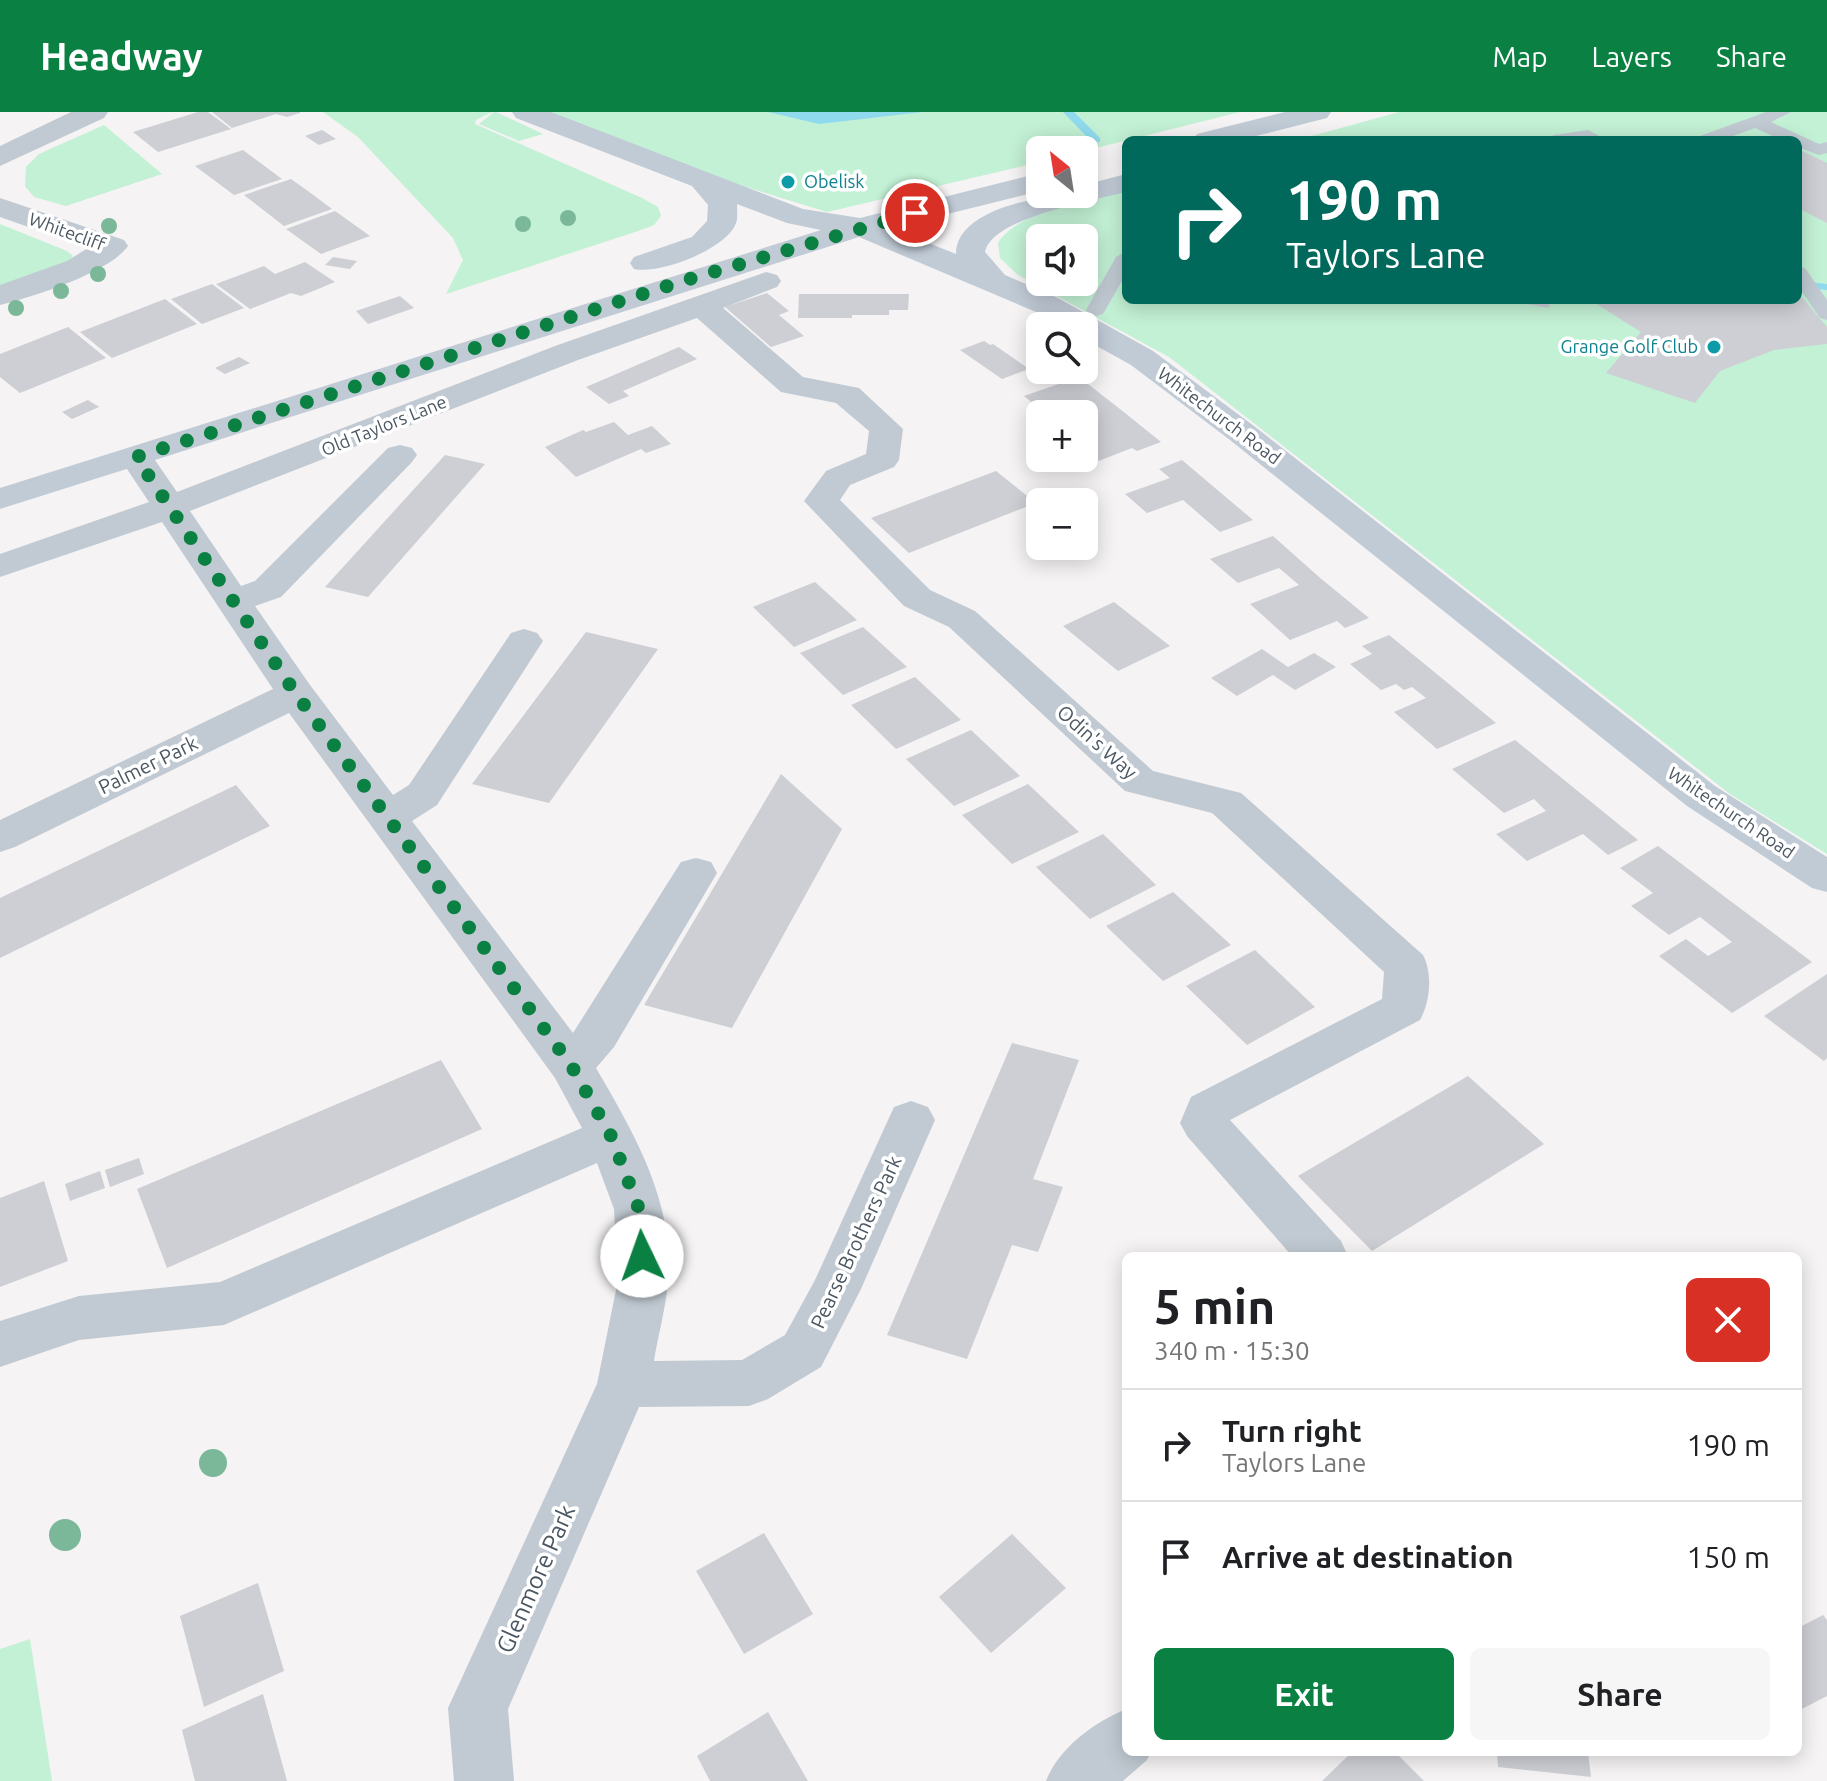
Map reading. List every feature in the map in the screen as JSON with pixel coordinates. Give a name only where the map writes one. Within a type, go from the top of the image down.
[{"type":"street","points":[[0,158],[29,140],[94,112]]},
{"type":"street","name":"Whitechurch Road","points":[[526,112],[797,217],[860,227],[992,279],[1054,308],[1142,358],[1242,433],[1701,796],[1827,877]]},
{"type":"street","points":[[1234,136],[1255,133],[1317,112]]},
{"type":"street","points":[[1098,167],[1122,161]]},
{"type":"street","points":[[620,271],[690,248],[715,233],[724,214],[723,203],[703,182]]},
{"type":"street","points":[[992,279],[970,253],[973,240],[984,229],[1018,212],[1122,184]]},
{"type":"street","points":[[0,499],[860,227],[1026,186]]},
{"type":"street","name":"Whitecliff","points":[[0,207],[113,246],[78,267],[0,296]]},
{"type":"street","name":"Old Taylors Lane","points":[[0,566],[170,509],[542,362],[703,307],[766,281]]},
{"type":"street","points":[[304,404],[466,326],[534,299]]},
{"type":"street","name":"Odin's Way","points":[[703,307],[793,385],[847,395],[886,429],[882,460],[838,478],[821,501],[917,598],[962,619],[1139,781],[1226,803],[1407,967],[1404,1008],[1208,1110],[1204,1123],[1319,1252]]},
{"type":"street","points":[[232,601],[268,589],[400,455]]},
{"type":"street","points":[[136,457],[296,694],[390,816],[571,1065],[611,1136],[639,1209],[643,1280],[623,1384]]},
{"type":"street","points":[[390,816],[423,795],[524,641]]},
{"type":"street","name":"Palmer Park","points":[[0,837],[296,694]]},
{"type":"street","points":[[571,1065],[598,1035],[696,873]]},
{"type":"street","name":"Pearse Brothers Park","points":[[623,1384],[749,1383],[803,1351],[849,1263],[911,1120]]},
{"type":"street","points":[[0,1344],[79,1318],[224,1303],[611,1136]]},
{"type":"street","name":"Glenmore Park","points":[[484,1781],[478,1708],[623,1384]]},
{"type":"street","points":[[1076,1781],[1122,1742]]},
{"type":"lane","points":[[1717,136],[1782,112]]},
{"type":"lane","points":[[1756,122],[1786,136]]},
{"type":"lane","points":[[1802,143],[1819,150],[1827,147]]},
{"type":"lane","points":[[1096,310],[1122,264]]},
{"type":"lane","points":[[1802,279],[1827,314]]},
{"type":"green space","points":[[323,112],[492,112],[476,120],[475,124],[642,198],[658,207],[661,216],[654,225],[638,231],[446,294],[463,260],[453,238],[358,137]]},
{"type":"green space","points":[[494,112],[543,134],[519,141],[479,124]]},
{"type":"green space","points":[[545,112],[1240,112],[1144,136],[1122,136],[1122,142],[1098,148],[1098,136],[1026,136],[1026,165],[827,212],[717,178]]},
{"type":"green space","name":"Grange Golf Club","points":[[1399,112],[1827,112],[1827,854],[1730,794],[1169,357],[1098,318],[1098,312],[1086,312],[1057,296],[1098,296],[1098,224],[1026,224],[1026,279],[1018,275],[1000,258],[998,243],[1021,222],[1056,208],[1098,208],[1098,197],[1122,191],[1122,304],[1802,304],[1802,136],[1312,136]]},
{"type":"green space","points":[[104,125],[162,174],[66,206],[34,197],[25,186],[26,167],[39,154]]},
{"type":"green space","points":[[0,224],[73,256],[68,263],[0,287]]},
{"type":"green space","points":[[30,1639],[52,1781],[0,1781],[0,1649]]},
{"type":"water","points":[[768,112],[923,112],[819,124]]},
{"type":"building","points":[[198,112],[208,112],[231,129],[158,152],[133,132]]},
{"type":"building","points":[[212,112],[300,113],[287,117],[276,114],[232,128]]},
{"type":"building","points":[[322,130],[336,139],[319,145],[305,136]]},
{"type":"building","points":[[243,150],[282,179],[234,195],[195,166]]},
{"type":"building","points":[[1802,151],[1827,163],[1827,223],[1802,210]]},
{"type":"building","points":[[291,179],[332,209],[284,226],[244,195]]},
{"type":"building","points":[[335,211],[370,236],[321,254],[286,229]]},
{"type":"building","points":[[333,257],[357,261],[350,269],[325,265]]},
{"type":"building","points":[[305,262],[335,282],[301,296],[291,293],[250,309],[216,284],[264,266],[275,274]]},
{"type":"building","points":[[212,284],[244,308],[202,324],[171,299]]},
{"type":"building","points":[[767,293],[789,311],[779,315],[804,336],[771,347],[725,307]]},
{"type":"building","points":[[799,294],[909,294],[908,310],[889,310],[889,315],[852,315],[852,318],[798,318]]},
{"type":"building","points":[[400,296],[414,308],[368,324],[356,311]]},
{"type":"building","name":"Grange Golf Club","points":[[1802,297],[1827,327],[1827,344],[1774,350],[1720,371],[1695,403],[1606,373],[1641,332],[1596,304],[1802,304]]},
{"type":"building","points":[[165,299],[197,324],[112,358],[80,332]]},
{"type":"building","points":[[1527,304],[1550,304],[1549,308]]},
{"type":"building","points":[[68,327],[106,358],[20,393],[0,377],[0,354]]},
{"type":"building","points":[[984,341],[993,344],[1026,367],[1026,370],[1002,379],[960,350]]},
{"type":"building","points":[[679,347],[697,359],[623,391],[629,396],[609,404],[586,387]]},
{"type":"building","points":[[239,357],[250,363],[225,374],[215,368]]},
{"type":"building","points":[[1059,384],[1088,384],[1161,442],[1137,451],[1132,448],[1098,461],[1098,400],[1029,400],[1024,396]]},
{"type":"building","points":[[88,400],[99,407],[72,419],[62,412]]},
{"type":"building","points":[[614,422],[628,435],[652,426],[671,444],[646,453],[641,449],[576,477],[545,447],[583,430],[586,432]]},
{"type":"building","points":[[445,455],[485,464],[368,597],[325,587]]},
{"type":"building","points":[[1182,460],[1253,520],[1220,532],[1183,500],[1147,513],[1125,494],[1170,478],[1159,469]]},
{"type":"building","points":[[996,471],[1026,495],[1026,507],[909,553],[871,518]]},
{"type":"building","points":[[1273,536],[1369,618],[1345,628],[1337,621],[1290,640],[1250,604],[1299,585],[1279,568],[1238,583],[1210,559]]},
{"type":"building","points":[[815,582],[857,620],[794,647],[753,607]]},
{"type":"building","points":[[1114,602],[1170,646],[1118,671],[1063,626]]},
{"type":"building","points":[[863,627],[907,667],[843,695],[800,653]]},
{"type":"building","points":[[586,632],[658,649],[549,803],[472,784]]},
{"type":"building","points":[[1389,635],[1496,723],[1437,749],[1394,712],[1426,698],[1412,687],[1404,690],[1396,684],[1381,690],[1350,664],[1372,654],[1362,646]]},
{"type":"building","points":[[1262,649],[1288,667],[1314,653],[1336,667],[1295,690],[1273,675],[1237,696],[1211,678]]},
{"type":"building","points":[[915,677],[961,720],[896,749],[851,705]]},
{"type":"building","points":[[971,730],[1020,776],[954,806],[906,759]]},
{"type":"building","points":[[1515,740],[1638,840],[1608,855],[1583,834],[1527,861],[1496,834],[1546,811],[1534,799],[1504,813],[1452,769]]},
{"type":"building","points":[[781,774],[842,829],[732,1028],[644,1005]]},
{"type":"building","points":[[1028,784],[1079,832],[1012,864],[962,815]]},
{"type":"building","points":[[236,785],[270,826],[0,958],[0,898]]},
{"type":"building","points":[[1103,834],[1156,885],[1090,919],[1036,867]]},
{"type":"building","points":[[1658,846],[1812,962],[1732,1013],[1659,956],[1686,939],[1708,956],[1732,942],[1700,917],[1669,935],[1631,906],[1653,893],[1620,868]]},
{"type":"building","points":[[1173,892],[1231,945],[1163,981],[1106,926]]},
{"type":"building","points":[[1255,950],[1315,1007],[1247,1045],[1186,986]]},
{"type":"building","points":[[1827,974],[1827,1058],[1824,1061],[1764,1016]]},
{"type":"building","points":[[1012,1043],[1079,1060],[1033,1179],[1063,1187],[1038,1252],[1012,1245],[967,1359],[887,1335]]},
{"type":"building","points":[[441,1060],[482,1129],[167,1268],[137,1189]]},
{"type":"building","points":[[1468,1076],[1544,1144],[1372,1251],[1298,1176]]},
{"type":"building","points":[[139,1158],[144,1174],[110,1187],[105,1170]]},
{"type":"building","points":[[100,1171],[105,1188],[70,1201],[65,1184]]},
{"type":"building","points":[[44,1181],[68,1261],[0,1287],[0,1198]]},
{"type":"building","points":[[764,1533],[813,1614],[744,1654],[696,1571]]},
{"type":"building","points":[[1012,1534],[1066,1588],[991,1653],[939,1597]]},
{"type":"building","points":[[258,1583],[284,1671],[204,1707],[180,1616]]},
{"type":"building","points":[[1823,1615],[1827,1620],[1827,1696],[1802,1709],[1802,1626]]},
{"type":"building","points":[[263,1694],[287,1781],[195,1781],[182,1730]]},
{"type":"building","points":[[768,1712],[808,1781],[710,1781],[697,1756]]},
{"type":"building","points":[[1348,1756],[1399,1756],[1424,1781],[1322,1781]]},
{"type":"building","points":[[1497,1756],[1588,1756],[1591,1777],[1498,1767]]},
{"type":"waterway","points":[[1068,112],[1092,136]]},
{"type":"waterway","points":[[1802,284],[1827,287]]},
{"type":"place","name":"Obelisk","points":[[788,182]]},
{"type":"place","name":"Grange Golf Club","points":[[1714,347]]},
{"type":"route","points":[[642,1256],[639,1209],[611,1136],[571,1065],[390,816],[296,694],[136,457],[686,280],[915,213]]}]
